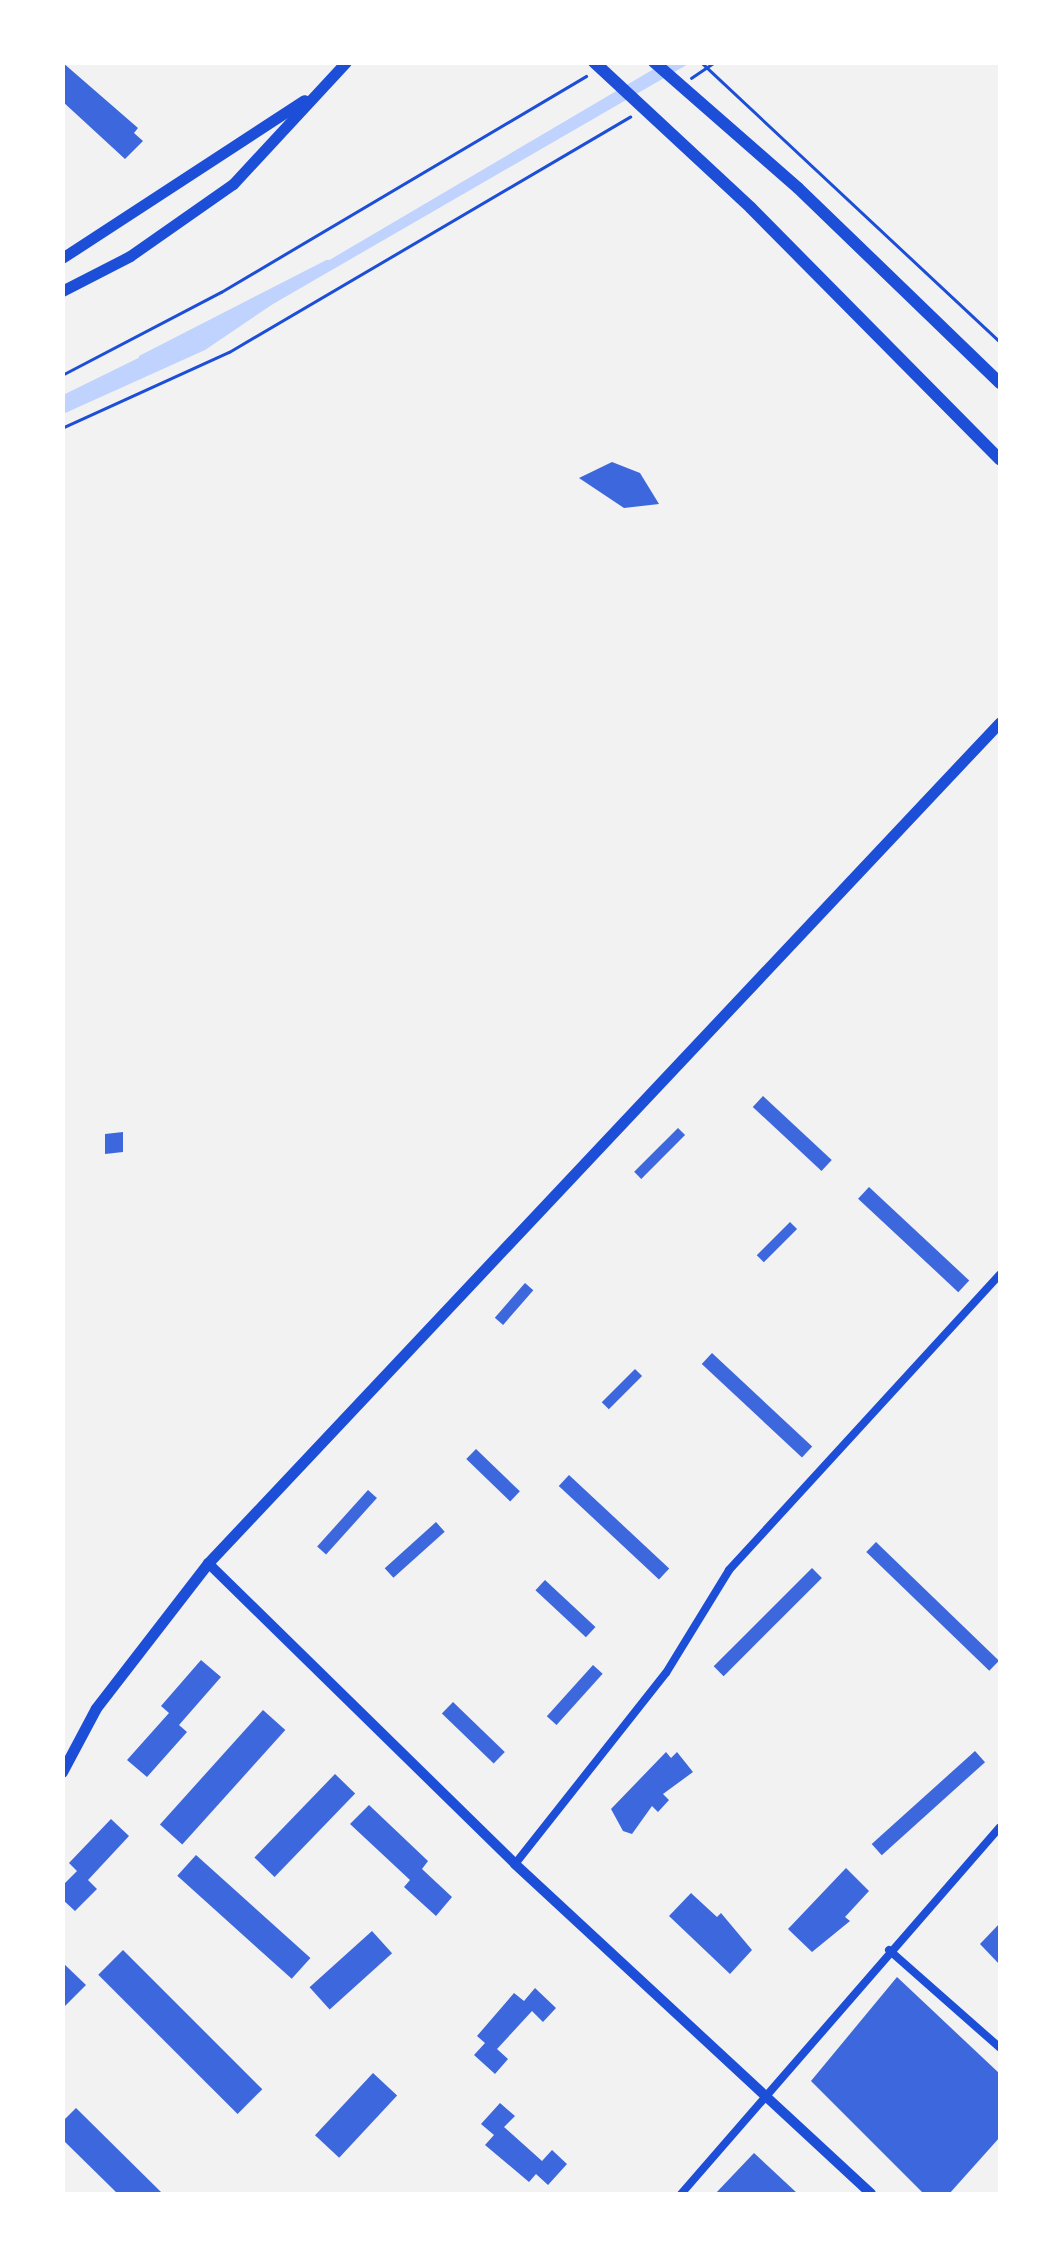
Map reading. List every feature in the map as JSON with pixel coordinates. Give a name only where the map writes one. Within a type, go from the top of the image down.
[{"type":"main road","points":[[62,291],[130,256],[233,184],[346,62]]},
{"type":"main road","points":[[654,62],[798,188],[1000,383]]},
{"type":"main road","points":[[595,66],[751,208],[1000,460]]},
{"type":"main road","points":[[62,258],[320,90]]},
{"type":"main road","points":[[62,1772],[96,1708],[208,1563],[1000,722]]},
{"type":"street","points":[[516,1864],[666,1673],[729,1570],[1000,1274]]},
{"type":"street","points":[[208,1563],[516,1864],[871,2194]]},
{"type":"street","points":[[681,2194],[770,2099],[888,1950],[1000,1827]]},
{"type":"street","points":[[888,1950],[1000,2048]]},
{"type":"path","points":[[701,62],[1000,342]]},
{"type":"path","points":[[683,83],[716,62]]},
{"type":"path","points":[[62,375],[220,292],[595,66]]},
{"type":"path","points":[[62,428],[229,352],[634,114]]},
{"type":"water","points":[[664,63],[690,63],[273,304],[205,350],[63,414],[63,395],[287,285]]},
{"type":"building","points":[[62,62],[138,128],[134,133],[143,141],[125,159],[62,101]]},
{"type":"building","points":[[612,462],[640,473],[659,504],[624,508],[579,478]]},
{"type":"building","points":[[763,1096],[832,1160],[822,1171],[753,1107]]},
{"type":"building","points":[[678,1128],[685,1135],[641,1179],[634,1172]]},
{"type":"building","points":[[123,1132],[123,1152],[105,1154],[105,1134]]},
{"type":"building","points":[[869,1187],[969,1280],[958,1292],[858,1199]]},
{"type":"building","points":[[790,1222],[797,1229],[764,1262],[757,1255]]},
{"type":"building","points":[[525,1283],[533,1290],[503,1325],[495,1318]]},
{"type":"building","points":[[712,1353],[812,1446],[802,1457],[702,1364]]},
{"type":"building","points":[[635,1369],[642,1376],[609,1409],[602,1402]]},
{"type":"building","points":[[476,1449],[520,1491],[510,1501],[466,1459]]},
{"type":"building","points":[[569,1475],[669,1568],[659,1579],[559,1486]]},
{"type":"building","points":[[368,1490],[377,1498],[326,1555],[317,1546]]},
{"type":"building","points":[[436,1522],[445,1532],[393,1578],[385,1568]]},
{"type":"building","points":[[876,1542],[999,1661],[989,1671],[866,1552]]},
{"type":"building","points":[[812,1568],[822,1578],[724,1676],[714,1666]]},
{"type":"building","points":[[545,1580],[595,1627],[586,1637],[535,1590]]},
{"type":"building","points":[[201,1660],[221,1677],[179,1725],[187,1732],[147,1777],[127,1760],[169,1713],[161,1706]]},
{"type":"building","points":[[593,1665],[603,1674],[556,1725],[547,1716]]},
{"type":"building","points":[[453,1702],[505,1752],[494,1764],[442,1714]]},
{"type":"building","points":[[263,1710],[285,1730],[182,1845],[160,1824]]},
{"type":"building","points":[[975,1751],[985,1762],[882,1855],[872,1844]]},
{"type":"building","points":[[666,1752],[671,1758],[677,1752],[693,1772],[663,1794],[669,1800],[658,1812],[652,1806],[632,1834],[623,1831],[611,1809]]},
{"type":"building","points":[[335,1774],[355,1793],[275,1877],[254,1857]]},
{"type":"building","points":[[369,1805],[428,1861],[422,1869],[452,1897],[436,1916],[404,1887],[410,1880],[350,1824]]},
{"type":"building","points":[[111,1819],[129,1836],[88,1880],[97,1889],[75,1911],[62,1899],[62,1886],[77,1871],[69,1863]]},
{"type":"building","points":[[196,1855],[310,1958],[292,1979],[177,1876]]},
{"type":"building","points":[[846,1868],[869,1891],[845,1917],[850,1921],[812,1952],[788,1929]]},
{"type":"building","points":[[691,1893],[717,1917],[721,1913],[752,1950],[730,1974],[669,1916]]},
{"type":"building","points":[[1000,1923],[1000,1965],[980,1944]]},
{"type":"building","points":[[372,1931],[392,1953],[330,2010],[310,1987]]},
{"type":"building","points":[[123,1950],[262,2089],[238,2114],[98,1975]]},
{"type":"building","points":[[62,1962],[86,1985],[62,2009]]},
{"type":"building","points":[[897,1977],[1000,2074],[1000,2137],[949,2194],[924,2194],[811,2081]]},
{"type":"building","points":[[535,1988],[556,2008],[543,2022],[532,2011],[497,2049],[508,2059],[495,2074],[474,2055],[485,2043],[477,2036],[514,1993],[524,2001]]},
{"type":"building","points":[[373,2073],[397,2096],[339,2158],[315,2135]]},
{"type":"building","points":[[500,2103],[515,2116],[504,2127],[542,2161],[552,2150],[567,2164],[548,2185],[536,2174],[529,2182],[485,2145],[494,2135],[481,2124]]},
{"type":"building","points":[[76,2108],[163,2194],[118,2194],[62,2139],[62,2122]]},
{"type":"building","points":[[754,2153],[798,2194],[715,2194]]},
{"type":"waterway","points":[[141,357],[327,262]]}]
